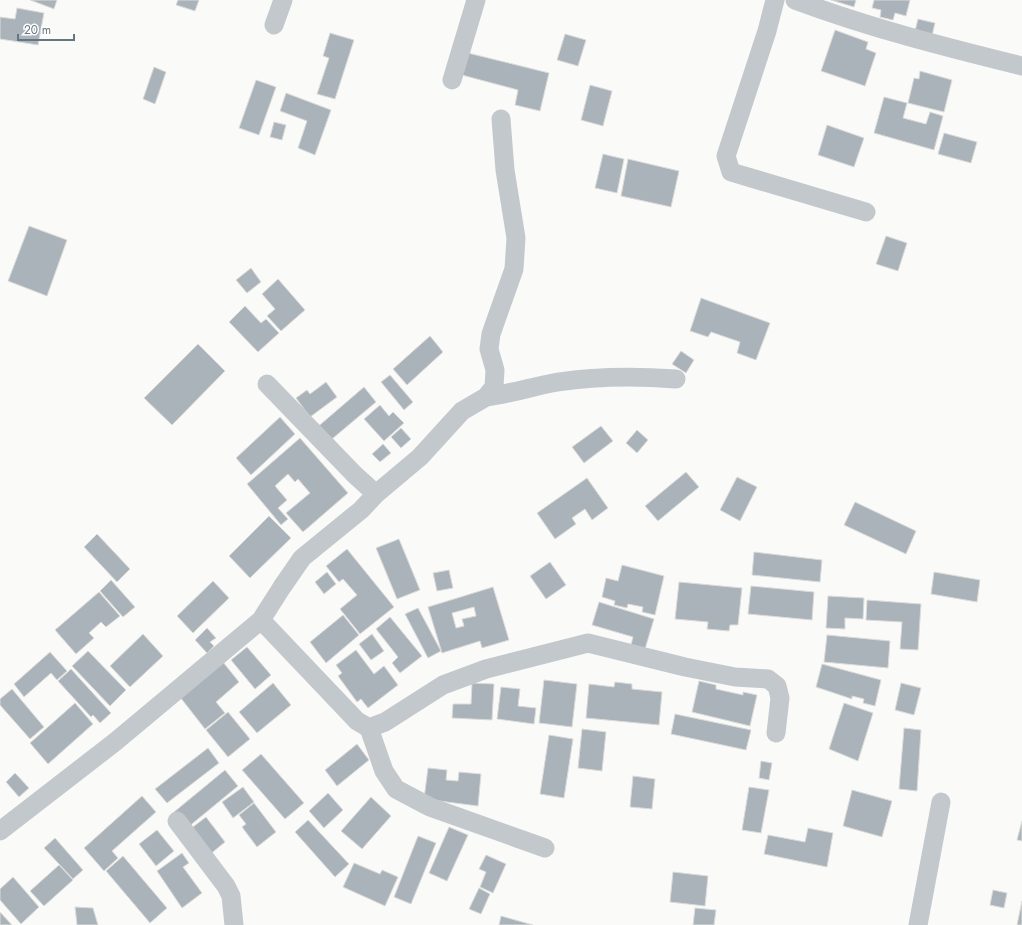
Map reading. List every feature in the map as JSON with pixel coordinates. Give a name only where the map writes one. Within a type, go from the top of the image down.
[{"type":"street","points":[[274,25],[283,0]]},
{"type":"street","points":[[452,80],[476,0]]},
{"type":"street","points":[[775,0],[767,31],[726,156],[731,172],[866,212]]},
{"type":"street","points":[[795,0],[846,19],[920,41],[1022,66]]},
{"type":"street","points":[[0,831],[115,742],[261,620],[302,558],[361,510],[376,494],[420,457],[462,411],[486,397],[494,387],[495,370],[489,349],[491,334],[514,270],[516,238],[505,170],[501,119]]},
{"type":"street","points":[[486,397],[510,394],[556,382],[602,377],[676,379]]},
{"type":"street","points":[[266,384],[355,475],[376,494]]},
{"type":"street","points":[[261,620],[357,721],[369,728],[384,771],[396,789],[430,807],[545,848]]},
{"type":"street","points":[[369,728],[385,722],[443,685],[486,669],[588,643],[720,675],[735,678],[768,679],[777,686],[780,698],[776,733]]},
{"type":"street","points":[[918,925],[941,802]]},
{"type":"street","points":[[176,821],[226,886],[231,896],[234,925]]},
{"type":"building","points":[[30,0],[57,0],[54,9]]},
{"type":"building","points":[[178,0],[199,0],[195,11],[176,5]]},
{"type":"building","points":[[831,0],[856,0],[854,7]]},
{"type":"building","points":[[874,0],[910,0],[906,16],[895,13],[893,20],[880,17],[881,10],[872,8]]},
{"type":"building","points":[[17,8],[44,13],[38,45],[0,39],[0,17],[15,19]]},
{"type":"building","points":[[918,19],[935,23],[931,40],[914,35]]},
{"type":"building","points":[[835,30],[868,42],[866,49],[876,53],[865,86],[821,71]]},
{"type":"building","points":[[330,33],[354,40],[335,99],[317,94],[329,58],[323,56]]},
{"type":"building","points":[[565,34],[586,40],[578,66],[557,60]]},
{"type":"building","points":[[464,52],[549,73],[540,111],[515,105],[518,90],[458,74]]},
{"type":"building","points":[[154,67],[166,72],[155,104],[143,99]]},
{"type":"building","points":[[920,71],[952,80],[944,112],[908,103],[914,78],[919,79]]},
{"type":"building","points":[[256,80],[276,87],[259,135],[239,128]]},
{"type":"building","points":[[590,85],[612,91],[603,126],[581,120]]},
{"type":"building","points":[[286,93],[331,110],[315,155],[298,148],[307,121],[280,111]]},
{"type":"building","points":[[884,97],[907,103],[903,118],[926,124],[930,112],[943,116],[934,150],[874,133]]},
{"type":"building","points":[[274,122],[286,125],[282,140],[270,137]]},
{"type":"building","points":[[827,125],[864,138],[854,167],[818,155]]},
{"type":"building","points":[[944,133],[977,142],[971,163],[938,154]]},
{"type":"building","points":[[603,154],[624,159],[617,193],[595,188]]},
{"type":"building","points":[[628,159],[679,171],[671,207],[621,196]]},
{"type":"building","points":[[29,226],[67,240],[47,296],[8,281]]},
{"type":"building","points":[[886,236],[907,243],[898,271],[876,264]]},
{"type":"building","points":[[251,268],[261,282],[247,293],[236,280]]},
{"type":"building","points":[[278,279],[305,310],[281,331],[267,316],[275,309],[262,294]]},
{"type":"building","points":[[701,298],[770,323],[756,360],[737,353],[740,342],[711,332],[708,337],[690,331]]},
{"type":"building","points":[[245,306],[261,323],[266,319],[279,333],[258,352],[229,322]]},
{"type":"building","points":[[430,336],[443,352],[407,385],[393,369]]},
{"type":"building","points":[[198,344],[225,371],[172,425],[144,398]]},
{"type":"building","points":[[681,351],[694,360],[686,373],[672,364]]},
{"type":"building","points":[[390,375],[413,402],[404,410],[381,382]]},
{"type":"building","points":[[326,382],[337,397],[310,417],[296,398],[307,390],[310,394]]},
{"type":"building","points":[[364,387],[376,402],[326,444],[314,430]]},
{"type":"building","points":[[380,405],[389,416],[393,412],[404,423],[384,441],[364,419]]},
{"type":"building","points":[[280,417],[295,434],[251,475],[236,458]]},
{"type":"building","points":[[601,426],[613,441],[584,463],[572,447]]},
{"type":"building","points":[[401,428],[411,439],[401,448],[391,437]]},
{"type":"building","points":[[637,430],[648,440],[637,453],[626,443]]},
{"type":"building","points":[[300,438],[348,493],[303,532],[286,513],[310,493],[298,479],[295,482],[288,474],[275,486],[287,500],[278,508],[288,519],[281,525],[247,484]]},
{"type":"building","points":[[383,444],[391,453],[380,462],[372,454]]},
{"type":"building","points":[[686,472],[699,487],[658,521],[645,506]]},
{"type":"building","points":[[737,477],[757,487],[740,521],[720,510]]},
{"type":"building","points":[[587,478],[608,508],[592,520],[585,509],[572,518],[576,524],[555,539],[537,513]]},
{"type":"building","points":[[855,502],[916,531],[906,554],[844,525]]},
{"type":"building","points":[[269,516],[291,538],[250,578],[229,556]]},
{"type":"building","points":[[97,534],[130,569],[117,582],[84,547]]},
{"type":"building","points":[[399,539],[420,590],[397,599],[376,548]]},
{"type":"building","points":[[347,549],[394,607],[360,634],[340,609],[357,595],[343,579],[339,582],[326,566]]},
{"type":"building","points":[[754,552],[822,560],[820,582],[752,575]]},
{"type":"building","points":[[550,562],[566,585],[546,599],[530,576]]},
{"type":"building","points":[[622,565],[664,576],[655,615],[642,612],[643,607],[628,604],[627,608],[614,605],[615,601],[602,597],[606,578],[618,581]]},
{"type":"building","points":[[449,570],[453,588],[437,591],[433,573]]},
{"type":"building","points":[[327,572],[336,584],[324,594],[315,582]]},
{"type":"building","points":[[934,572],[980,580],[977,602],[931,594]]},
{"type":"building","points":[[111,580],[135,607],[123,617],[100,591]]},
{"type":"building","points":[[213,581],[229,598],[193,633],[177,616]]},
{"type":"building","points":[[679,582],[742,588],[738,625],[730,625],[729,631],[707,629],[708,622],[675,619]]},
{"type":"building","points":[[751,586],[814,592],[812,620],[748,614]]},
{"type":"building","points":[[493,587],[509,640],[482,648],[480,641],[442,653],[428,607]],"holes":[[[474,607],[476,616],[462,619],[464,626],[456,628],[452,613]]]},
{"type":"building","points":[[99,592],[120,616],[106,627],[101,622],[89,633],[94,638],[76,654],[55,630]]},
{"type":"building","points":[[828,596],[864,598],[863,619],[845,618],[845,629],[826,628]]},
{"type":"building","points":[[867,600],[921,604],[918,650],[900,649],[902,622],[866,620]]},
{"type":"building","points":[[599,602],[654,619],[645,649],[631,645],[633,637],[592,625]]},
{"type":"building","points":[[418,608],[441,651],[428,658],[405,614]]},
{"type":"building","points":[[343,615],[359,635],[326,663],[310,642]]},
{"type":"building","points":[[390,617],[422,656],[400,673],[392,663],[398,657],[376,629]]},
{"type":"building","points":[[207,628],[216,638],[210,642],[214,646],[207,653],[195,640]]},
{"type":"building","points":[[143,634],[163,656],[130,687],[110,666]]},
{"type":"building","points":[[372,634],[384,651],[371,660],[359,644]]},
{"type":"building","points":[[827,635],[890,641],[888,668],[824,662]]},
{"type":"building","points":[[247,647],[271,675],[255,689],[231,660]]},
{"type":"building","points":[[356,650],[374,674],[384,666],[398,685],[368,708],[361,699],[357,702],[338,676],[342,673],[336,665]]},
{"type":"building","points":[[88,651],[126,690],[110,706],[72,666]]},
{"type":"building","points":[[50,652],[67,671],[57,680],[51,673],[24,697],[14,684]]},
{"type":"building","points":[[223,662],[239,682],[216,702],[225,713],[205,729],[180,697]]},
{"type":"building","points":[[822,664],[881,680],[875,706],[863,703],[864,699],[852,696],[852,699],[816,687]]},
{"type":"building","points":[[71,669],[111,713],[100,723],[93,715],[91,717],[58,681]]},
{"type":"building","points":[[544,680],[577,684],[572,727],[539,723]]},
{"type":"building","points":[[699,681],[716,685],[716,689],[743,695],[743,692],[757,695],[750,726],[692,712]]},
{"type":"building","points":[[615,682],[632,684],[632,689],[662,692],[659,725],[586,718],[589,684],[614,687]]},
{"type":"building","points":[[273,683],[291,705],[257,733],[239,712]]},
{"type":"building","points":[[472,683],[494,684],[492,720],[452,718],[453,704],[471,704]]},
{"type":"building","points":[[901,683],[921,688],[914,715],[895,710]]},
{"type":"building","points":[[501,687],[520,689],[518,706],[536,708],[534,724],[497,719]]},
{"type":"building","points":[[12,689],[44,727],[30,739],[0,705],[0,699]]},
{"type":"building","points":[[75,703],[93,724],[48,764],[30,743]]},
{"type":"building","points":[[844,703],[873,713],[858,761],[829,749]]},
{"type":"building","points":[[228,712],[250,739],[228,757],[206,730]]},
{"type":"building","points":[[675,714],[751,730],[746,750],[671,734]]},
{"type":"building","points":[[904,728],[921,730],[917,791],[899,789]]},
{"type":"building","points":[[582,729],[606,732],[602,771],[578,768]]},
{"type":"building","points":[[549,735],[573,739],[564,798],[540,794]]},
{"type":"building","points":[[357,744],[369,760],[337,786],[325,770]]},
{"type":"building","points":[[208,748],[219,763],[167,803],[155,789]]},
{"type":"building","points":[[261,754],[304,803],[285,819],[242,770]]},
{"type":"building","points":[[761,761],[772,763],[769,780],[759,778]]},
{"type":"building","points":[[428,768],[447,770],[446,780],[458,781],[459,772],[481,774],[478,806],[424,799]]},
{"type":"building","points":[[225,770],[238,786],[187,828],[174,812]]},
{"type":"building","points":[[15,773],[29,788],[19,797],[6,782]]},
{"type":"building","points":[[633,776],[655,779],[652,809],[630,807]]},
{"type":"building","points":[[243,787],[254,802],[233,818],[222,802]]},
{"type":"building","points":[[749,787],[769,790],[761,833],[742,830]]},
{"type":"building","points":[[852,790],[892,801],[882,837],[843,826]]},
{"type":"building","points":[[328,793],[343,810],[324,828],[309,811]]},
{"type":"building","points":[[142,796],[156,812],[112,851],[118,858],[104,871],[84,848]]},
{"type":"building","points":[[371,797],[391,816],[362,849],[341,831]]},
{"type":"building","points":[[254,803],[276,832],[257,847],[242,827],[246,824],[239,815]]},
{"type":"building","points":[[206,817],[225,842],[208,856],[189,830]]},
{"type":"building","points":[[308,820],[349,864],[335,877],[295,832]]},
{"type":"building","points":[[1022,821],[1022,841],[1017,840]]},
{"type":"building","points":[[449,827],[468,835],[447,881],[429,873]]},
{"type":"building","points":[[808,828],[833,833],[827,867],[764,854],[768,835],[805,842]]},
{"type":"building","points":[[157,830],[174,851],[156,866],[139,844]]},
{"type":"building","points":[[418,836],[436,843],[411,904],[394,897]]},
{"type":"building","points":[[55,838],[83,870],[73,879],[44,848]]},
{"type":"building","points":[[182,853],[189,863],[183,867],[202,893],[182,908],[157,871]]},
{"type":"building","points":[[486,855],[506,864],[493,893],[480,887],[486,872],[479,869]]},
{"type":"building","points":[[123,856],[167,908],[150,923],[106,871]]},
{"type":"building","points":[[354,863],[380,874],[382,870],[398,877],[385,906],[343,887]]},
{"type":"building","points":[[59,865],[73,880],[44,906],[30,891]]},
{"type":"building","points":[[673,872],[708,876],[705,906],[670,902]]},
{"type":"building","points":[[13,877],[39,907],[21,924],[0,900],[0,889]]},
{"type":"building","points":[[479,888],[490,894],[481,914],[469,909]]},
{"type":"building","points":[[993,890],[1007,893],[1004,908],[990,905]]},
{"type":"building","points":[[1022,901],[1022,925],[1017,925]]},
{"type":"building","points":[[75,907],[93,908],[98,925],[77,925]]},
{"type":"building","points":[[695,908],[716,910],[714,925],[693,925]]},
{"type":"building","points":[[0,912],[12,925],[0,925]]},
{"type":"building","points":[[501,916],[533,925],[499,925]]}]
